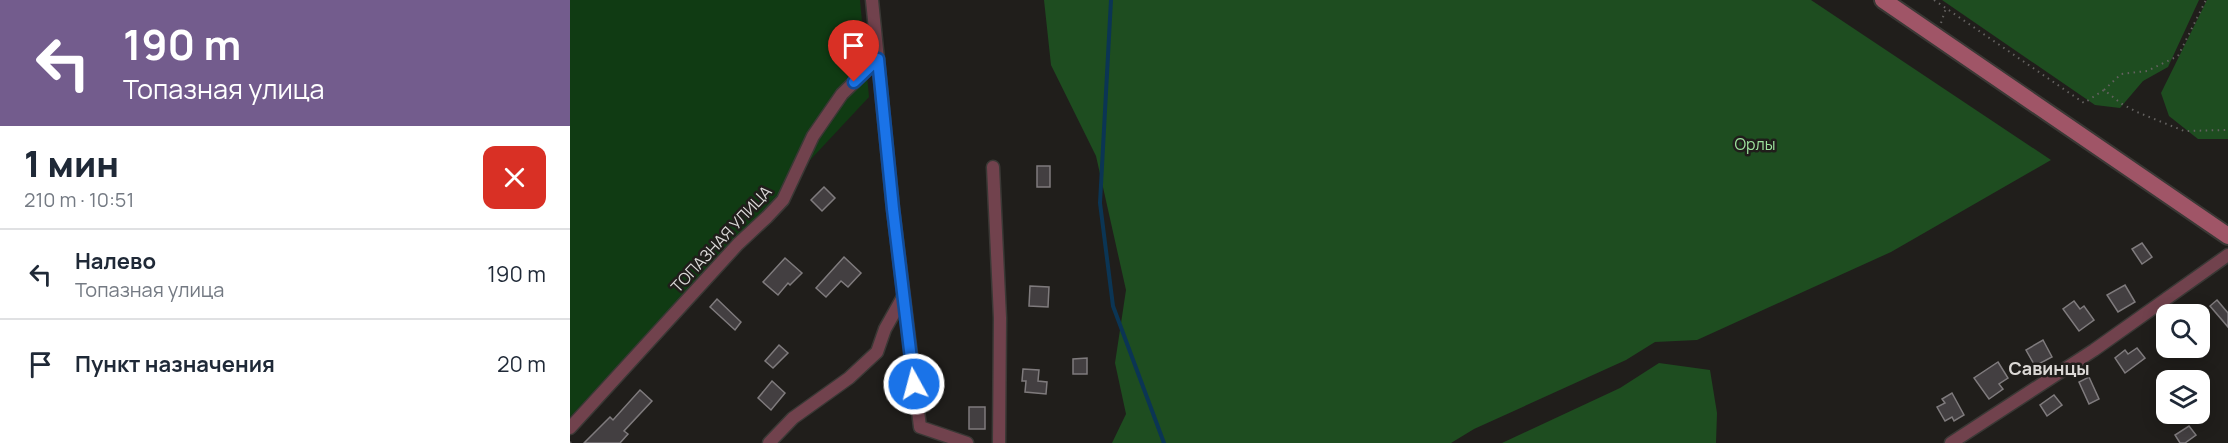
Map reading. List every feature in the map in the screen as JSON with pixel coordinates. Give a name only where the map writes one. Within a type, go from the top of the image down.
[{"type":"main road","points":[[1883,0],[2228,236]]},
{"type":"street","points":[[872,0],[903,297],[920,427],[966,443]]},
{"type":"street","name":"ТОПАЗНАЯ УЛИЦА","points":[[570,428],[738,244],[783,200],[813,136],[842,94],[878,59]]},
{"type":"street","points":[[993,167],[1000,318],[999,443]]},
{"type":"street","points":[[1951,443],[2094,350],[2228,255]]},
{"type":"street","points":[[769,443],[793,418],[849,378],[877,352],[885,329],[903,297]]},
{"type":"path","points":[[1934,0],[2084,103],[2104,90],[2121,74],[2147,71],[2178,56],[2206,0]]},
{"type":"path","points":[[2104,90],[2137,112],[2184,130],[2228,130]]},
{"type":"green space","points":[[570,0],[860,0],[869,97],[570,417]]},
{"type":"green space","name":"Орлы","points":[[1044,0],[1811,0],[2051,160],[1891,252],[1697,340],[1655,342],[1626,360],[1474,429],[1451,443],[1112,443],[1126,414],[1115,363],[1126,290],[1096,156],[1051,65]]},
{"type":"green space","points":[[1942,0],[2199,0],[2168,67],[2143,81],[2120,108],[2095,105]]},
{"type":"green space","points":[[2207,0],[2228,0],[2228,139],[2198,139],[2169,116],[2161,93]]},
{"type":"green space","points":[[1659,363],[1710,370],[1717,413],[1716,443],[1502,443],[1620,388]]},
{"type":"building","points":[[1037,166],[1050,166],[1050,187],[1037,187]]},
{"type":"building","points":[[824,187],[835,198],[822,211],[811,200]]},
{"type":"building","points":[[2142,243],[2152,257],[2142,264],[2132,249]]},
{"type":"building","points":[[844,257],[861,273],[848,287],[841,281],[826,297],[816,288]]},
{"type":"building","points":[[785,258],[802,273],[790,285],[788,283],[778,295],[763,282]]},
{"type":"building","points":[[2125,285],[2135,302],[2118,312],[2107,295]]},
{"type":"building","points":[[1030,286],[1049,287],[1048,307],[1029,306]]},
{"type":"building","points":[[717,299],[741,322],[735,330],[710,307]]},
{"type":"building","points":[[2217,300],[2228,313],[2228,327],[2210,306]]},
{"type":"building","points":[[2074,301],[2080,309],[2084,306],[2094,320],[2079,331],[2063,309]]},
{"type":"building","points":[[2043,340],[2052,357],[2035,366],[2026,350]]},
{"type":"building","points":[[779,345],[788,353],[773,368],[765,361]]},
{"type":"building","points":[[2137,348],[2145,358],[2125,373],[2115,358],[2125,350],[2128,354]]},
{"type":"building","points":[[1087,358],[1087,374],[1073,374],[1073,359]]},
{"type":"building","points":[[1998,362],[2008,378],[1999,384],[2003,389],[1989,399],[1974,378]]},
{"type":"building","points":[[1023,369],[1039,370],[1038,381],[1047,382],[1046,394],[1025,392],[1026,381],[1022,381]]},
{"type":"building","points":[[2089,377],[2099,399],[2089,404],[2079,382]]},
{"type":"building","points":[[772,381],[785,393],[771,410],[758,398]]},
{"type":"building","points":[[640,390],[652,401],[624,431],[628,434],[620,443],[584,443],[610,417],[613,420]]},
{"type":"building","points":[[1952,393],[1964,415],[1954,421],[1952,417],[1945,421],[1937,407],[1945,403],[1942,399]]},
{"type":"building","points":[[2054,395],[2062,405],[2047,416],[2040,405]]},
{"type":"building","points":[[969,407],[985,407],[985,429],[969,429]]},
{"type":"building","points":[[2189,426],[2196,435],[2185,443],[2180,443],[2175,435]]},
{"type":"waterway","points":[[1111,0],[1100,203],[1113,306],[1164,443]]},
{"type":"district","name":"Савинцы","points":[[2049,369]]},
{"type":"route","points":[[854,82],[878,59],[914,384]]}]
